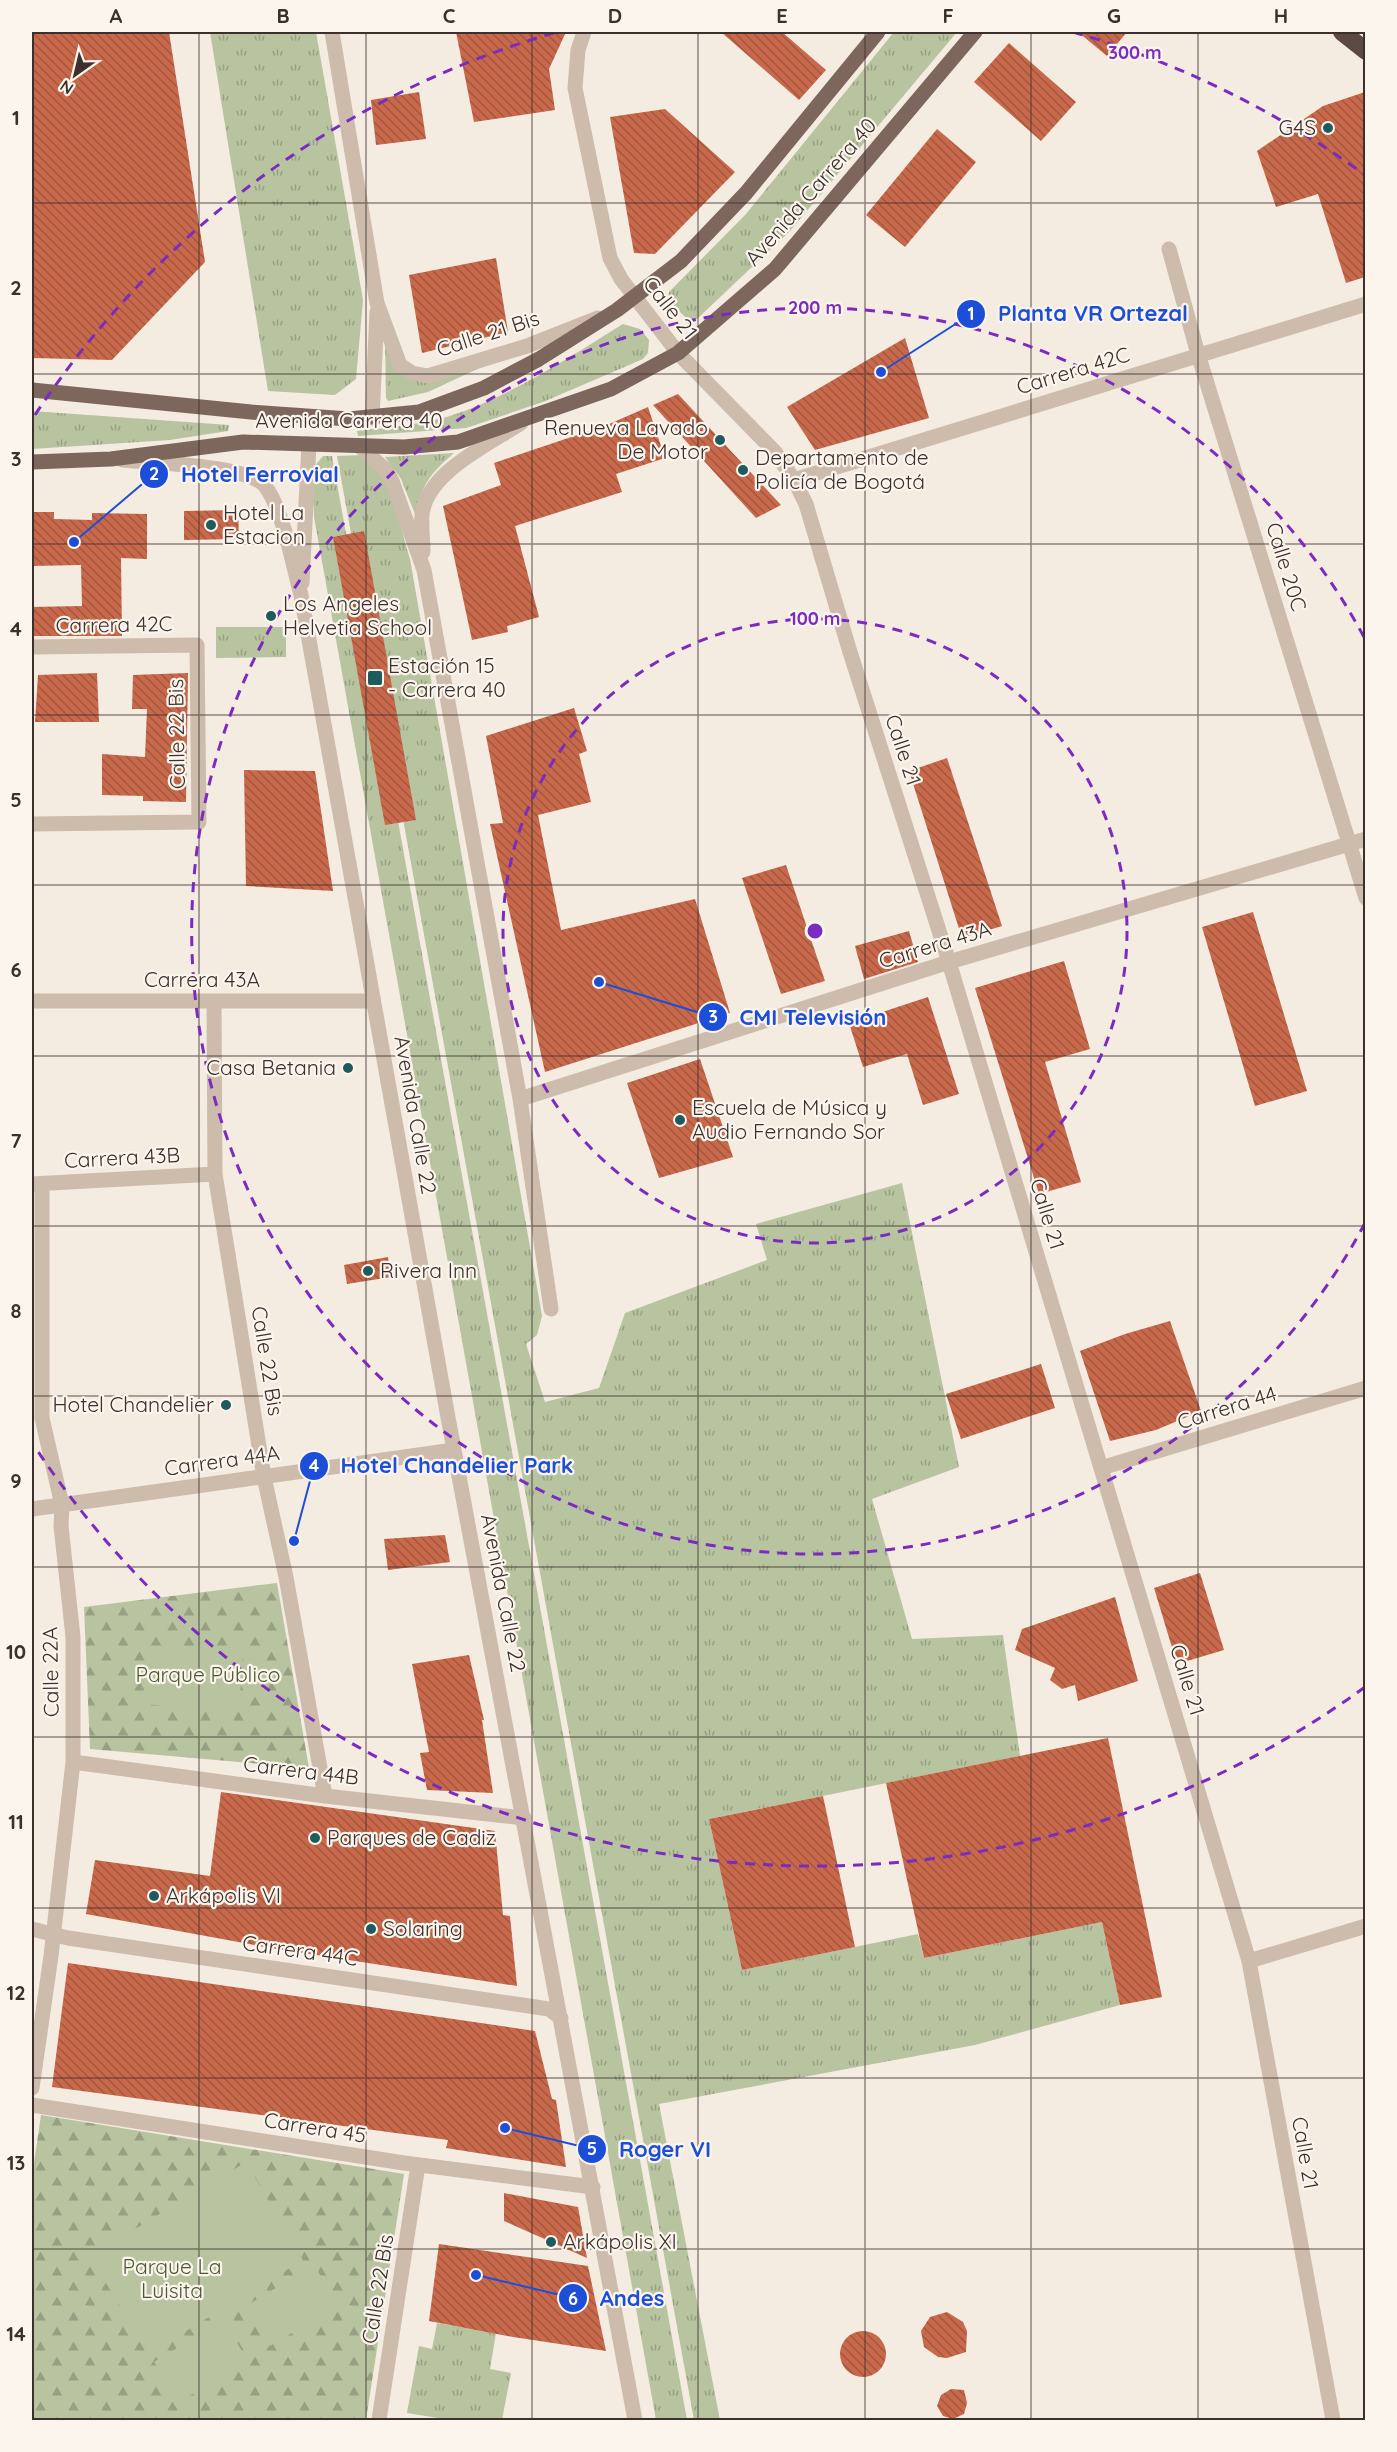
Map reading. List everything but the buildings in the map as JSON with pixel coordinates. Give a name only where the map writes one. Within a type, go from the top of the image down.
[{"type":"highway","points":[[1342,32],[1365,51]]},
{"type":"main road","name":"Avenida Carrera 40","points":[[32,390],[251,412],[372,418],[419,412],[484,388],[538,359],[617,310],[681,261],[746,193],[878,32]]},
{"type":"main road","name":"Avenida Carrera 40","points":[[32,462],[111,459],[243,442],[404,447],[458,442],[611,389],[678,353],[776,269],[975,32]]},
{"type":"street","name":"Calle 21 Bis","points":[[332,32],[377,303],[400,365],[412,373],[428,376],[527,346],[617,310]]},
{"type":"street","name":"Calle 21","points":[[584,32],[578,50],[575,87],[610,258],[678,353],[752,427],[794,480],[808,513],[949,962],[1249,1961],[1333,2421]]},
{"type":"street","name":"Calle 20C","points":[[1169,249],[1198,354],[1365,898]]},
{"type":"street","name":"Calle 21 Bis","points":[[372,418],[377,303]]},
{"type":"street","name":"Carrera 42C","points":[[794,480],[1365,304]]},
{"type":"street","points":[[525,420],[453,468],[429,492],[422,515],[424,570],[520,1100],[551,1309]]},
{"type":"street","name":"Avenida Calle 22","points":[[301,595],[309,444]]},
{"type":"street","points":[[359,446],[386,470],[392,481],[424,570]]},
{"type":"street","name":"Avenida Calle 22","points":[[111,459],[235,471],[260,480],[269,492],[279,517],[301,595],[454,1450],[635,2421]]},
{"type":"street","name":"Carrera 42C","points":[[32,647],[197,645]]},
{"type":"street","name":"Calle 22 Bis","points":[[32,824],[200,822],[197,645]]},
{"type":"street","name":"Carrera 43A","points":[[520,1100],[949,962],[1365,839]]},
{"type":"street","name":"Carrera 43A","points":[[32,1001],[373,1001]]},
{"type":"street","name":"Calle 22 Bis","points":[[214,1001],[215,1174],[264,1477],[286,1577],[325,1796]]},
{"type":"street","name":"Carrera 43B","points":[[37,1184],[215,1174]]},
{"type":"street","name":"Calle 22A","points":[[32,2088],[53,1935],[73,1761],[73,1637],[61,1526],[62,1505],[42,1418],[36,1362],[37,1184]]},
{"type":"street","name":"Carrera 44","points":[[1101,1468],[1365,1388]]},
{"type":"street","name":"Carrera 44A","points":[[32,1509],[454,1450]]},
{"type":"street","name":"Carrera 44B","points":[[73,1761],[325,1796],[524,1818]]},
{"type":"street","points":[[1249,1961],[1365,1926]]},
{"type":"street","name":"Carrera 44C","points":[[32,1929],[53,1935],[549,2009],[561,2018]]},
{"type":"street","name":"Carrera 45","points":[[32,2105],[418,2165],[593,2187]]},
{"type":"street","name":"Calle 22 Bis","points":[[379,2421],[418,2165]]},
{"type":"green space","points":[[210,32],[316,32],[363,300],[356,379],[335,395],[268,391]]},
{"type":"green space","points":[[894,32],[957,32],[790,231],[697,319],[687,319],[668,300],[669,292],[746,214]]},
{"type":"green space","points":[[623,324],[640,329],[649,340],[648,353],[643,359],[543,402],[466,428],[358,436],[357,431],[439,419],[486,402],[534,378]]},
{"type":"green space","points":[[385,334],[402,372],[486,365],[428,392],[388,401],[386,398]]},
{"type":"green space","points":[[32,411],[229,425],[228,431],[170,440],[32,449]]},
{"type":"green space","points":[[454,453],[428,480],[415,514],[401,479],[385,457]]},
{"type":"green space","points":[[363,455],[381,476],[394,502],[410,559],[542,1316],[537,1335],[526,1344],[545,1402],[599,1388],[625,1313],[767,1260],[756,1224],[902,1183],[959,1467],[872,1499],[912,1639],[1003,1635],[1020,1756],[709,1819],[742,1970],[918,1934],[924,1958],[1102,1922],[1120,2005],[975,2045],[659,2104],[720,2420],[694,2420],[337,456]]},
{"type":"green space","points":[[323,456],[332,456],[687,2420],[656,2420],[314,517],[312,469]]},
{"type":"green space","points":[[216,627],[286,627],[286,657],[216,658]]},
{"type":"green space","name":"Parque Público","points":[[277,1583],[309,1768],[90,1749],[84,1607]]},
{"type":"green space","points":[[147,1646],[243,1652],[239,1711],[143,1704]]},
{"type":"green space","name":"Parque La Luisita","points":[[41,2115],[404,2174],[366,2420],[32,2420],[32,2177]]},
{"type":"green space","points":[[246,2162],[303,2260],[148,2354],[90,2256]]},
{"type":"green space","points":[[314,2265],[339,2305],[270,2346],[246,2306]]},
{"type":"green space","points":[[223,2320],[248,2361],[179,2402],[154,2362]]},
{"type":"green space","points":[[437,2323],[496,2333],[490,2369],[511,2373],[502,2420],[450,2420],[407,2413],[419,2346],[432,2349]]},
{"type":"place","name":"G4S","points":[[1328,128]]},
{"type":"place","name":"Planta VR Ortezal","points":[[881,372]]},
{"type":"place","name":"Renueva Lavado De Motor","points":[[720,440]]},
{"type":"place","name":"Departamento de Policía de Bogotá","points":[[743,470]]},
{"type":"place","name":"Hotel La Estacion","points":[[211,525]]},
{"type":"place","name":"Hotel Ferrovial","points":[[74,542]]},
{"type":"place","name":"Los Angeles Helvetia School","points":[[271,616]]},
{"type":"place","name":"Estación 15 - Carrera 40","points":[[375,678]]},
{"type":"place","name":"CMI Televisión","points":[[599,982]]},
{"type":"place","name":"Casa Betania","points":[[348,1068]]},
{"type":"place","name":"Escuela de Música y Audio Fernando Sor","points":[[680,1120]]},
{"type":"place","name":"Rivera Inn","points":[[368,1271]]},
{"type":"place","name":"Hotel Chandelier","points":[[226,1405]]},
{"type":"place","name":"Hotel Chandelier Park","points":[[294,1541]]},
{"type":"place","name":"Parques de Cadiz","points":[[315,1838]]},
{"type":"place","name":"Arkápolis VI","points":[[154,1896]]},
{"type":"place","name":"Solaring","points":[[371,1929]]},
{"type":"place","name":"Roger VI","points":[[505,2128]]},
{"type":"place","name":"Arkápolis XI","points":[[551,2242]]},
{"type":"place","name":"Andes","points":[[476,2275]]}]
